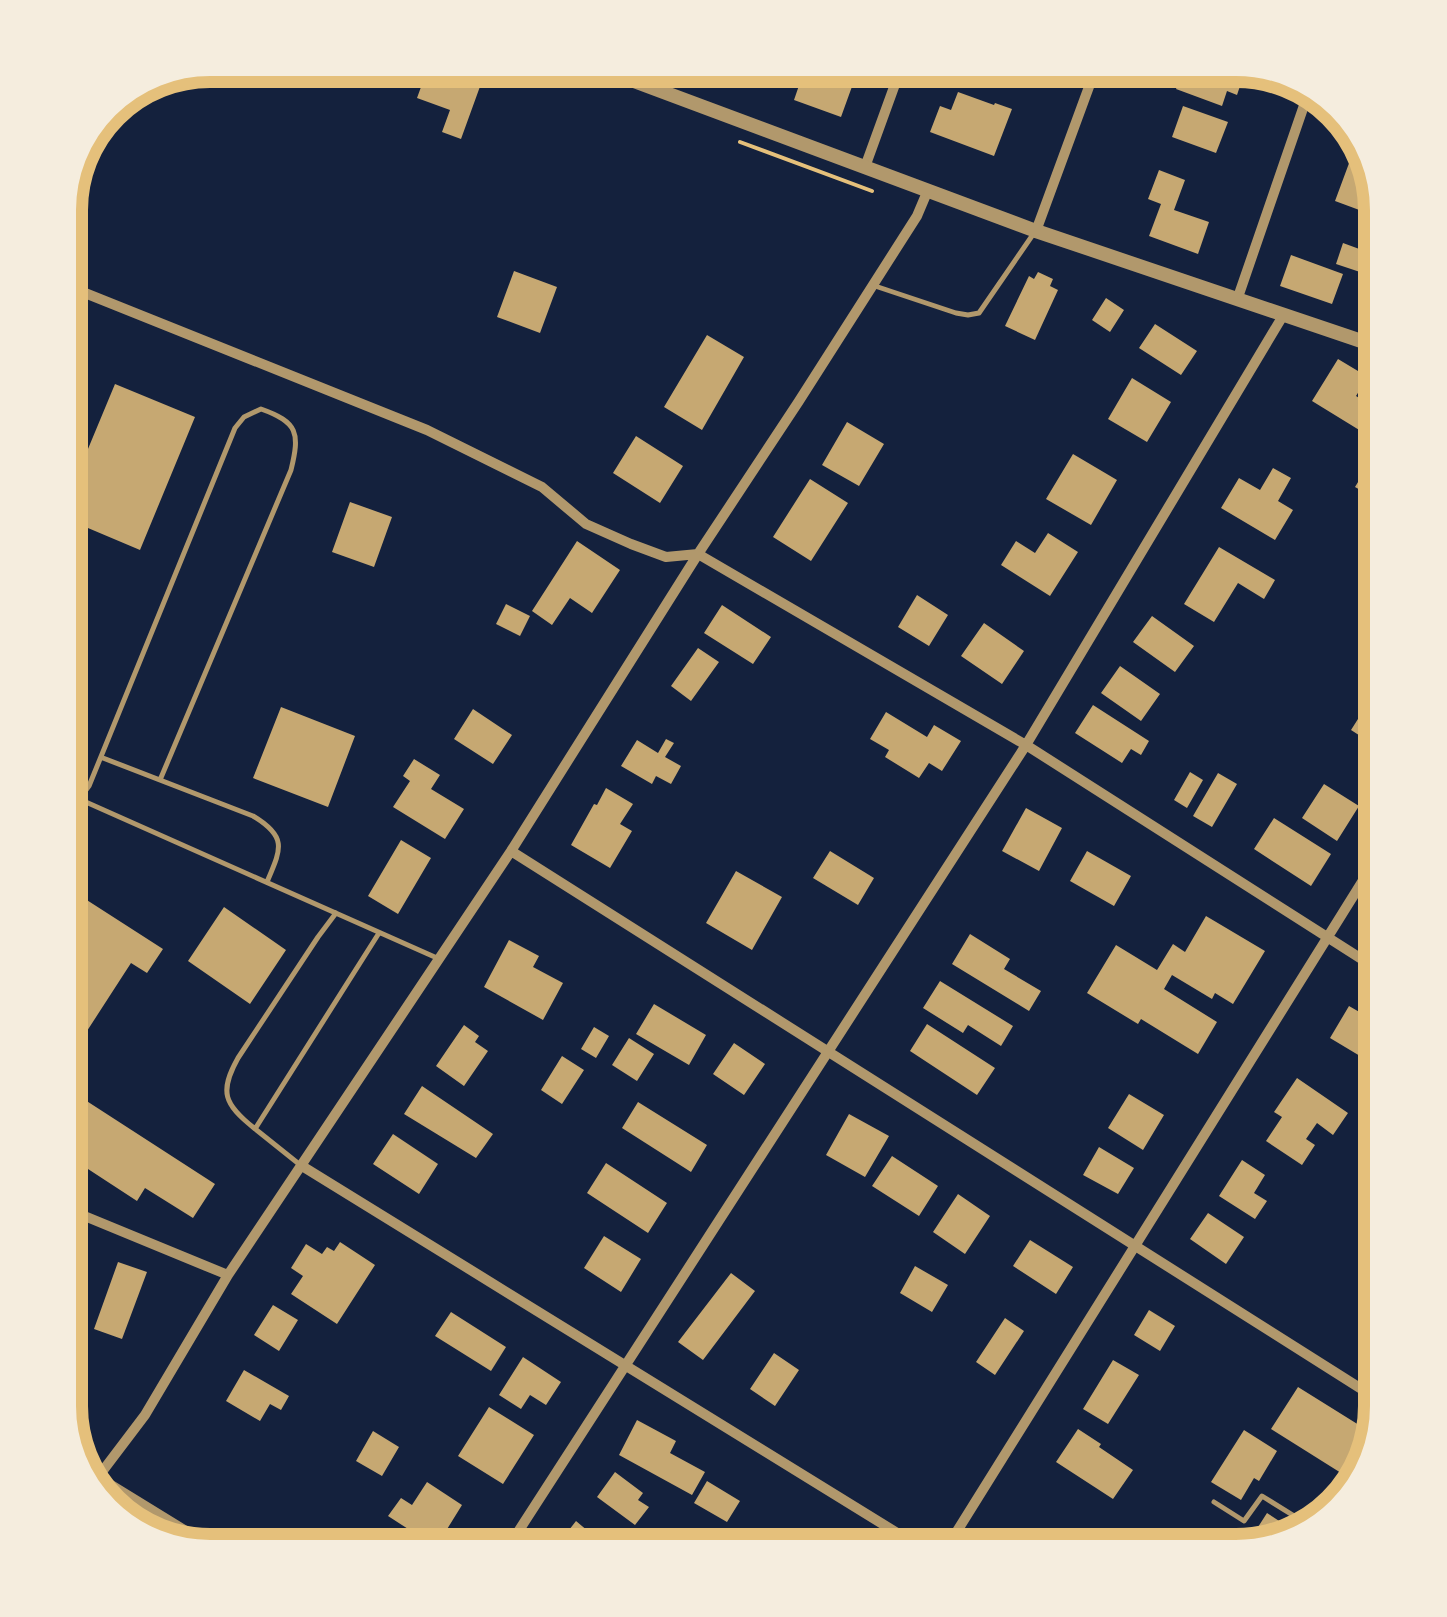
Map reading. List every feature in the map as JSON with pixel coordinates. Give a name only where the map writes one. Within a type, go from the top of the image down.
[{"type":"street","points":[[638,82],[1036,231],[1364,342]]},
{"type":"street","points":[[865,167],[896,83]]},
{"type":"street","points":[[1036,231],[1090,83]]},
{"type":"street","points":[[1238,300],[1305,102]]},
{"type":"street","points":[[102,1472],[145,1415],[228,1275],[511,851],[917,216],[928,190]]},
{"type":"street","points":[[83,292],[428,430],[542,487],[586,524],[631,544],[666,557],[698,554],[1026,745],[1364,960]]},
{"type":"street","points":[[517,1534],[1026,745],[1284,314]]},
{"type":"street","points":[[511,851],[1364,1391]]},
{"type":"street","points":[[955,1534],[1364,878]]},
{"type":"street","points":[[302,1166],[899,1534]]},
{"type":"street","points":[[82,1215],[228,1275]]},
{"type":"street","points":[[117,1492],[189,1532]]},
{"type":"lane","points":[[872,285],[956,314],[979,313],[1036,231]]},
{"type":"lane","points":[[83,796],[90,786],[235,428],[244,417],[260,409],[280,416],[292,428],[297,444],[290,470],[160,780]]},
{"type":"lane","points":[[102,757],[253,816],[269,826],[278,837],[280,851],[267,882]]},
{"type":"lane","points":[[83,802],[438,959]]},
{"type":"lane","points":[[302,1166],[231,1108],[226,1086],[228,1076],[336,913]]},
{"type":"lane","points":[[255,1129],[380,932]]},
{"type":"lane","points":[[1214,1502],[1244,1522],[1262,1496],[1298,1518]]},
{"type":"lane","points":[[170,1528],[174,1523]]},
{"type":"building","points":[[423,82],[482,82],[461,139],[442,132],[450,110],[417,98]]},
{"type":"building","points":[[800,83],[853,83],[841,117],[794,100]]},
{"type":"building","points":[[1178,83],[1241,83],[1237,95],[1227,91],[1222,106],[1176,89]]},
{"type":"building","points":[[958,92],[1012,109],[994,156],[930,132],[940,106],[951,110]]},
{"type":"building","points":[[1183,106],[1228,122],[1216,153],[1172,137]]},
{"type":"building","points":[[1352,156],[1362,186],[1362,211],[1335,201]]},
{"type":"building","points":[[1159,170],[1185,180],[1174,210],[1209,222],[1198,254],[1149,236],[1161,204],[1148,199]]},
{"type":"building","points":[[1343,243],[1364,251],[1364,273],[1336,264]]},
{"type":"building","points":[[1291,255],[1343,274],[1332,304],[1280,286]]},
{"type":"building","points":[[514,271],[557,287],[540,333],[497,317]]},
{"type":"building","points":[[1038,272],[1053,279],[1050,286],[1058,290],[1035,340],[1005,326],[1029,276],[1034,279]]},
{"type":"building","points":[[1106,298],[1124,310],[1110,332],[1092,320]]},
{"type":"building","points":[[1155,324],[1197,351],[1181,375],[1139,348]]},
{"type":"building","points":[[707,335],[744,357],[702,430],[664,407]]},
{"type":"building","points":[[1338,359],[1364,375],[1364,383],[1356,396],[1364,401],[1364,433],[1312,401]]},
{"type":"building","points":[[1132,378],[1171,402],[1147,442],[1108,419]]},
{"type":"building","points":[[115,384],[195,417],[140,550],[83,526],[83,461]]},
{"type":"building","points":[[847,422],[884,444],[859,486],[822,465]]},
{"type":"building","points":[[636,436],[683,466],[660,503],[613,473]]},
{"type":"building","points":[[1073,454],[1117,480],[1091,525],[1046,499]]},
{"type":"building","points":[[1273,468],[1291,478],[1278,501],[1293,510],[1275,540],[1221,508],[1239,478],[1260,490]]},
{"type":"building","points":[[1364,472],[1364,492],[1355,487]]},
{"type":"building","points":[[810,479],[848,503],[811,561],[773,537]]},
{"type":"building","points":[[350,502],[392,517],[374,567],[332,552]]},
{"type":"building","points":[[1048,533],[1078,552],[1050,596],[1001,565],[1016,541],[1035,553]]},
{"type":"building","points":[[577,541],[620,570],[592,613],[570,598],[552,625],[532,611]]},
{"type":"building","points":[[1219,547],[1275,580],[1264,599],[1238,583],[1214,622],[1184,604]]},
{"type":"building","points":[[917,595],[948,615],[929,646],[898,627]]},
{"type":"building","points":[[506,604],[530,616],[520,636],[496,624]]},
{"type":"building","points":[[722,605],[771,637],[753,664],[704,633]]},
{"type":"building","points":[[1152,616],[1194,646],[1175,672],[1133,642]]},
{"type":"building","points":[[984,623],[1024,651],[1002,684],[961,656]]},
{"type":"building","points":[[698,648],[719,662],[691,701],[671,686]]},
{"type":"building","points":[[1120,666],[1160,694],[1141,721],[1101,693]]},
{"type":"building","points":[[1093,705],[1149,741],[1141,755],[1131,749],[1122,763],[1075,733]]},
{"type":"building","points":[[281,707],[355,736],[328,807],[253,778]]},
{"type":"building","points":[[473,709],[512,735],[493,764],[454,739]]},
{"type":"building","points":[[1364,710],[1364,738],[1351,730]]},
{"type":"building","points":[[886,712],[927,737],[934,725],[961,741],[942,771],[929,763],[919,778],[885,757],[889,750],[870,739]]},
{"type":"building","points":[[666,739],[674,743],[665,757],[681,766],[671,784],[656,776],[652,784],[621,766],[637,740],[658,753]]},
{"type":"building","points":[[414,759],[440,775],[431,789],[464,809],[445,839],[393,807],[410,781],[403,776]]},
{"type":"building","points":[[1190,772],[1203,780],[1187,808],[1174,800]]},
{"type":"building","points":[[1218,773],[1237,784],[1212,827],[1193,816]]},
{"type":"building","points":[[1324,784],[1359,806],[1337,841],[1302,818]]},
{"type":"building","points":[[606,788],[633,804],[620,824],[632,831],[610,868],[571,845]]},
{"type":"building","points":[[1026,808],[1062,828],[1039,871],[1002,851]]},
{"type":"building","points":[[1274,818],[1331,854],[1311,886],[1254,849]]},
{"type":"building","points":[[401,840],[431,858],[398,914],[368,896]]},
{"type":"building","points":[[830,851],[874,878],[858,905],[813,878]]},
{"type":"building","points":[[1087,851],[1131,876],[1114,906],[1070,881]]},
{"type":"building","points":[[736,871],[782,897],[752,950],[706,923]]},
{"type":"building","points":[[82,897],[163,949],[147,973],[131,963],[82,1038]]},
{"type":"building","points":[[224,907],[286,950],[250,1004],[188,961]]},
{"type":"building","points":[[1206,916],[1265,951],[1233,1004],[1215,993],[1212,999],[1172,975],[1164,989],[1217,1022],[1198,1054],[1141,1019],[1138,1024],[1087,993],[1116,945],[1157,970],[1173,944],[1185,952]]},
{"type":"building","points":[[970,934],[1010,959],[1004,969],[1041,991],[1029,1011],[952,964]]},
{"type":"building","points":[[509,940],[539,956],[533,967],[563,983],[543,1020],[484,987]]},
{"type":"building","points":[[940,981],[1013,1026],[1001,1046],[968,1025],[963,1033],[923,1008]]},
{"type":"building","points":[[654,1004],[706,1035],[689,1065],[636,1034]]},
{"type":"building","points":[[1349,1006],[1364,1015],[1364,1058],[1330,1038]]},
{"type":"building","points":[[927,1024],[995,1068],[977,1095],[910,1051]]},
{"type":"building","points":[[464,1025],[479,1036],[475,1042],[488,1051],[464,1086],[436,1066]]},
{"type":"building","points":[[594,1027],[609,1036],[596,1058],[581,1049]]},
{"type":"building","points":[[629,1038],[654,1054],[637,1081],[612,1065]]},
{"type":"building","points":[[734,1043],[765,1064],[744,1095],[713,1074]]},
{"type":"building","points":[[562,1056],[584,1070],[562,1104],[541,1090]]},
{"type":"building","points":[[1297,1078],[1348,1113],[1333,1135],[1317,1123],[1306,1139],[1315,1145],[1302,1165],[1266,1141],[1282,1117],[1274,1112]]},
{"type":"building","points":[[422,1086],[493,1134],[476,1158],[404,1114]]},
{"type":"building","points":[[1129,1094],[1164,1115],[1143,1150],[1108,1128]]},
{"type":"building","points":[[82,1098],[215,1184],[193,1218],[145,1188],[137,1201],[82,1165]]},
{"type":"building","points":[[638,1102],[707,1145],[691,1172],[622,1128]]},
{"type":"building","points":[[849,1114],[889,1136],[865,1177],[826,1155]]},
{"type":"building","points":[[393,1134],[438,1164],[419,1194],[373,1164]]},
{"type":"building","points":[[1099,1147],[1134,1168],[1118,1194],[1083,1175]]},
{"type":"building","points":[[892,1156],[938,1186],[919,1216],[872,1186]]},
{"type":"building","points":[[1242,1160],[1265,1175],[1254,1193],[1267,1201],[1255,1219],[1219,1196]]},
{"type":"building","points":[[606,1163],[667,1203],[648,1233],[587,1193]]},
{"type":"building","points":[[958,1194],[990,1216],[965,1254],[933,1232]]},
{"type":"building","points":[[1208,1213],[1244,1237],[1226,1264],[1190,1239]]},
{"type":"building","points":[[604,1236],[641,1259],[621,1292],[584,1268]]},
{"type":"building","points":[[1030,1240],[1073,1267],[1056,1294],[1013,1266]]},
{"type":"building","points":[[340,1242],[375,1265],[337,1324],[291,1294],[303,1276],[291,1268],[306,1244],[322,1254],[327,1247],[334,1251]]},
{"type":"building","points":[[118,1262],[147,1272],[122,1339],[94,1329]]},
{"type":"building","points":[[915,1266],[948,1285],[932,1312],[900,1293]]},
{"type":"building","points":[[731,1273],[755,1291],[703,1360],[678,1342]]},
{"type":"building","points":[[273,1305],[298,1320],[279,1351],[254,1335]]},
{"type":"building","points":[[1149,1310],[1175,1326],[1160,1351],[1134,1335]]},
{"type":"building","points":[[451,1312],[506,1347],[491,1371],[435,1336]]},
{"type":"building","points":[[1005,1318],[1024,1331],[995,1375],[976,1362]]},
{"type":"building","points":[[774,1353],[799,1370],[775,1406],[750,1389]]},
{"type":"building","points":[[523,1357],[561,1382],[546,1405],[530,1395],[521,1409],[499,1395]]},
{"type":"building","points":[[1113,1360],[1139,1375],[1108,1424],[1083,1409]]},
{"type":"building","points":[[244,1370],[289,1396],[281,1410],[270,1404],[260,1421],[226,1401]]},
{"type":"building","points":[[1298,1387],[1362,1427],[1358,1448],[1345,1475],[1271,1429]]},
{"type":"building","points":[[489,1407],[534,1435],[503,1484],[458,1456]]},
{"type":"building","points":[[637,1420],[676,1441],[670,1453],[705,1472],[692,1495],[619,1455]]},
{"type":"building","points":[[1078,1429],[1133,1470],[1113,1499],[1056,1462]]},
{"type":"building","points":[[1244,1430],[1277,1451],[1259,1481],[1254,1478],[1241,1500],[1211,1482]]},
{"type":"building","points":[[373,1431],[399,1447],[382,1476],[356,1461]]},
{"type":"building","points":[[615,1472],[643,1493],[638,1500],[649,1507],[635,1525],[597,1497]]},
{"type":"building","points":[[707,1481],[740,1501],[727,1522],[694,1503]]},
{"type":"building","points":[[427,1482],[462,1505],[444,1534],[416,1534],[388,1516],[401,1498],[412,1505]]},
{"type":"building","points":[[1267,1513],[1285,1525],[1278,1528],[1255,1533]]},
{"type":"building","points":[[576,1521],[592,1534],[566,1534]]}]
